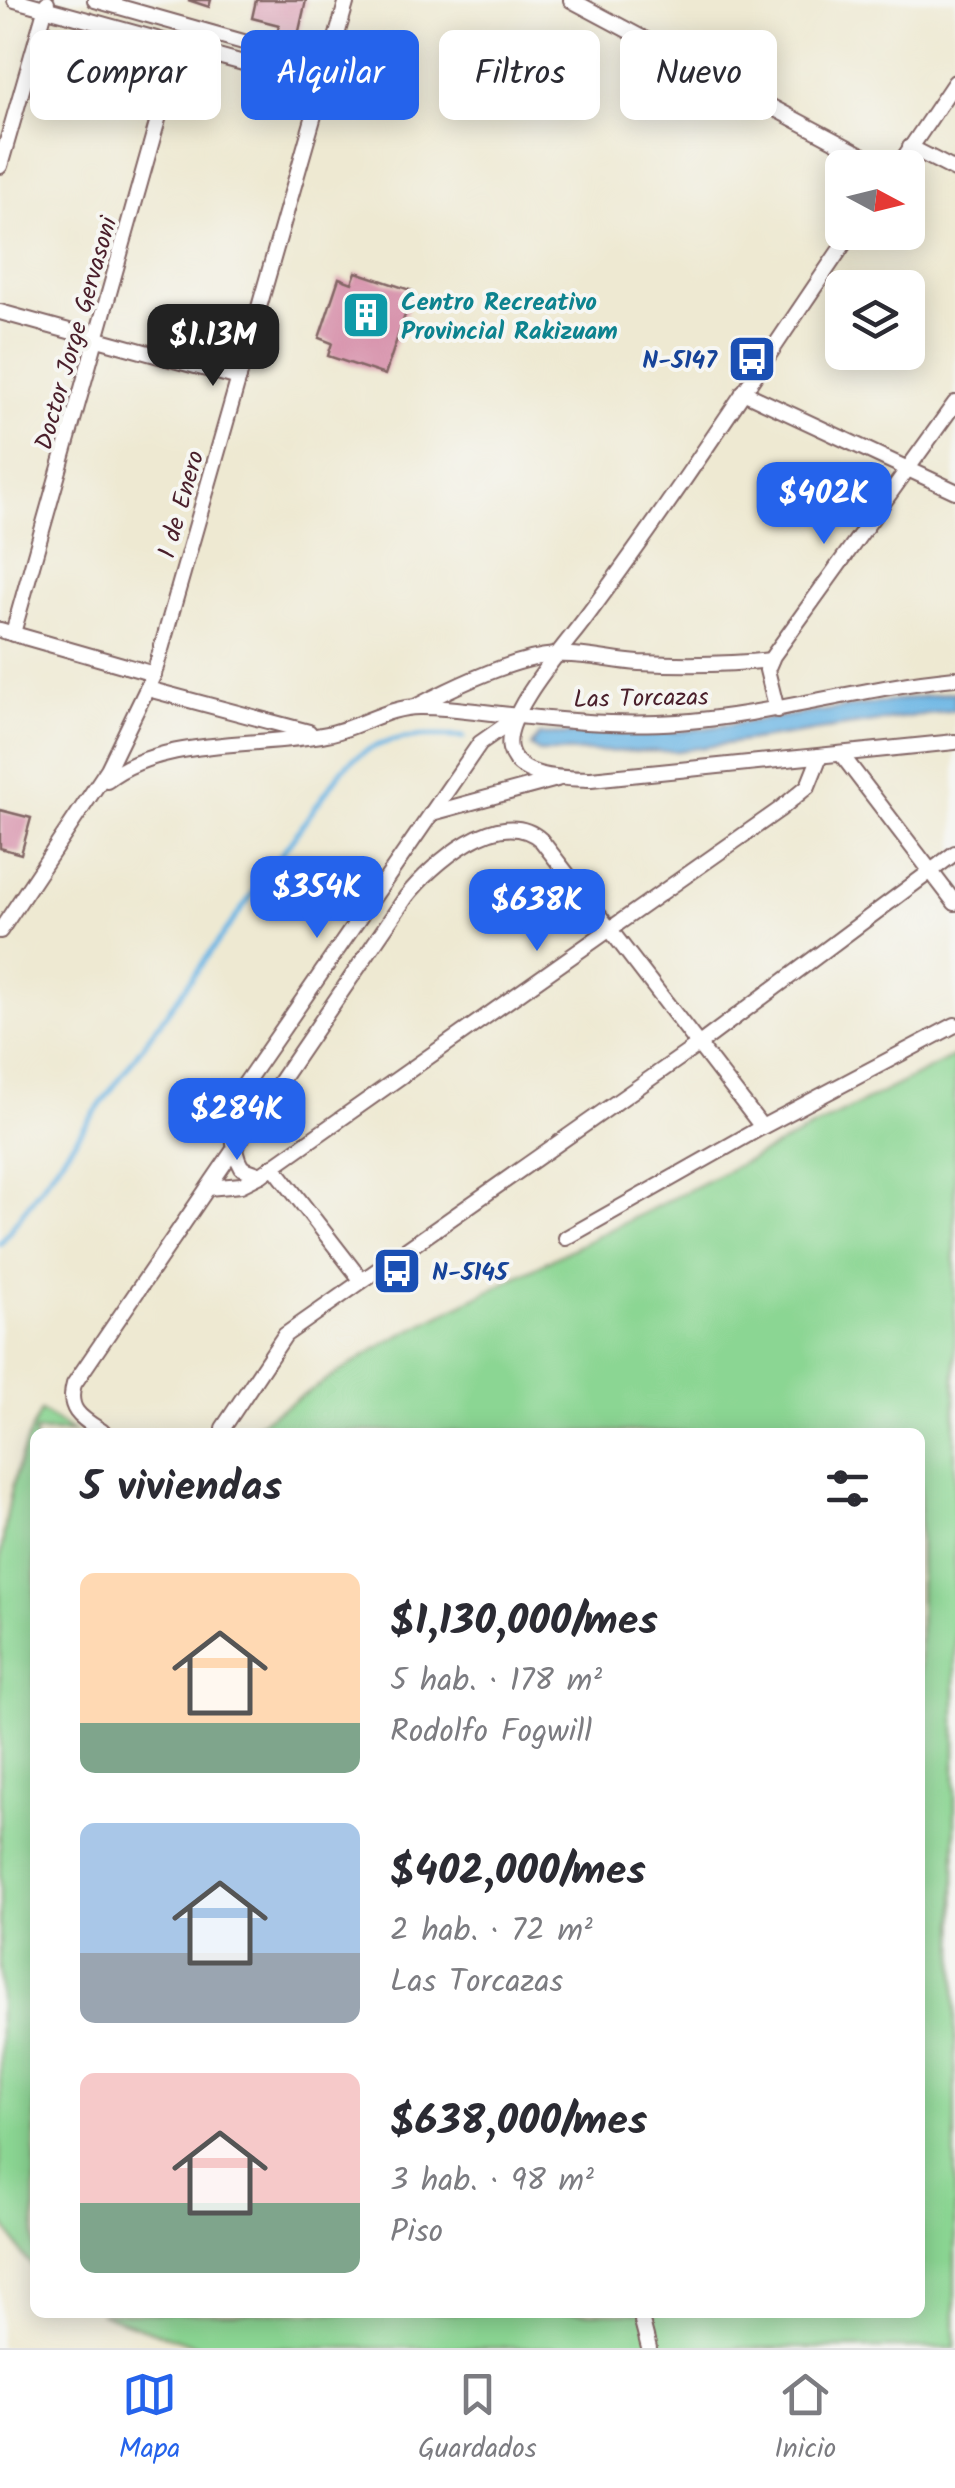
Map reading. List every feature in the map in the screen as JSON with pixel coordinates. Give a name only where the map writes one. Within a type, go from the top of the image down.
[{"type":"street","points":[[15,0],[46,4],[131,30]]},
{"type":"street","points":[[95,0],[241,41]]},
{"type":"street","name":"1 de Enero","points":[[338,30],[347,0]]},
{"type":"street","points":[[571,0],[852,150]]},
{"type":"street","points":[[0,166],[46,4]]},
{"type":"street","points":[[908,150],[955,82]]},
{"type":"street","name":"Doctor Jorge Gervasoni","points":[[7,632],[159,120]]},
{"type":"street","name":"1 de Enero","points":[[0,931],[98,786],[127,736],[151,682],[313,120]]},
{"type":"street","points":[[910,147],[955,170]]},
{"type":"street","points":[[840,250],[518,716],[510,736],[515,760],[535,772],[610,778],[955,742]]},
{"type":"street","points":[[0,312],[239,378]]},
{"type":"street","points":[[743,392],[955,490]]},
{"type":"street","points":[[777,710],[767,670],[771,660],[955,404]]},
{"type":"street","name":"Las Torcazas","points":[[7,632],[280,726],[330,734]]},
{"type":"street","points":[[417,706],[470,681],[558,654],[654,664],[726,665],[771,660]]},
{"type":"street","name":"Las Torcazas","points":[[98,786],[120,770],[163,754],[330,734],[417,706],[632,724],[727,718],[952,675]]},
{"type":"street","points":[[362,1281],[267,1171],[242,1168],[235,1148],[236,1104],[242,1088],[480,742],[518,716]]},
{"type":"street","points":[[840,754],[955,903]]},
{"type":"street","points":[[208,1188],[241,1186],[267,1171],[610,930],[790,802],[808,786],[820,756]]},
{"type":"street","points":[[432,813],[563,777]]},
{"type":"street","points":[[98,1428],[72,1408],[74,1384],[406,897],[419,880],[454,851],[502,830],[524,829],[534,833],[762,1128]]},
{"type":"street","points":[[223,1428],[285,1335],[698,1045],[955,853]]},
{"type":"street","points":[[566,1238],[955,1025]]},
{"type":"street","points":[[642,2321],[649,2348]]},
{"type":"green space","points":[[955,1056],[955,2348],[203,2348],[114,2318],[925,2318],[925,1428],[251,1428],[387,1342]]},
{"type":"green space","points":[[41,1411],[67,1428],[33,1428]]},
{"type":"green space","points":[[30,1435],[30,2263],[0,2217],[0,1565],[13,1486]]},
{"type":"water","points":[[955,692],[955,710],[678,751],[539,752],[531,746],[539,735],[685,731]]},
{"type":"building","points":[[188,0],[211,0],[209,7]]},
{"type":"building","points":[[256,0],[306,0],[299,30],[278,30],[279,25],[252,18]]},
{"type":"building","name":"Centro Recreativo Provincial Rakizuam","points":[[356,272],[413,291],[385,375],[328,356],[332,343],[319,338],[339,278],[352,283]]},
{"type":"building","points":[[0,810],[31,818],[21,854],[0,848]]},
{"type":"waterway","points":[[0,1244],[342,770],[383,743],[414,737],[464,737]]},
{"type":"place","name":"Centro Recreativo Provincial Rakizuam","points":[[366,315]]},
{"type":"place","name":"N-5147","points":[[752,359]]},
{"type":"place","name":"N-5145","points":[[397,1271]]}]
